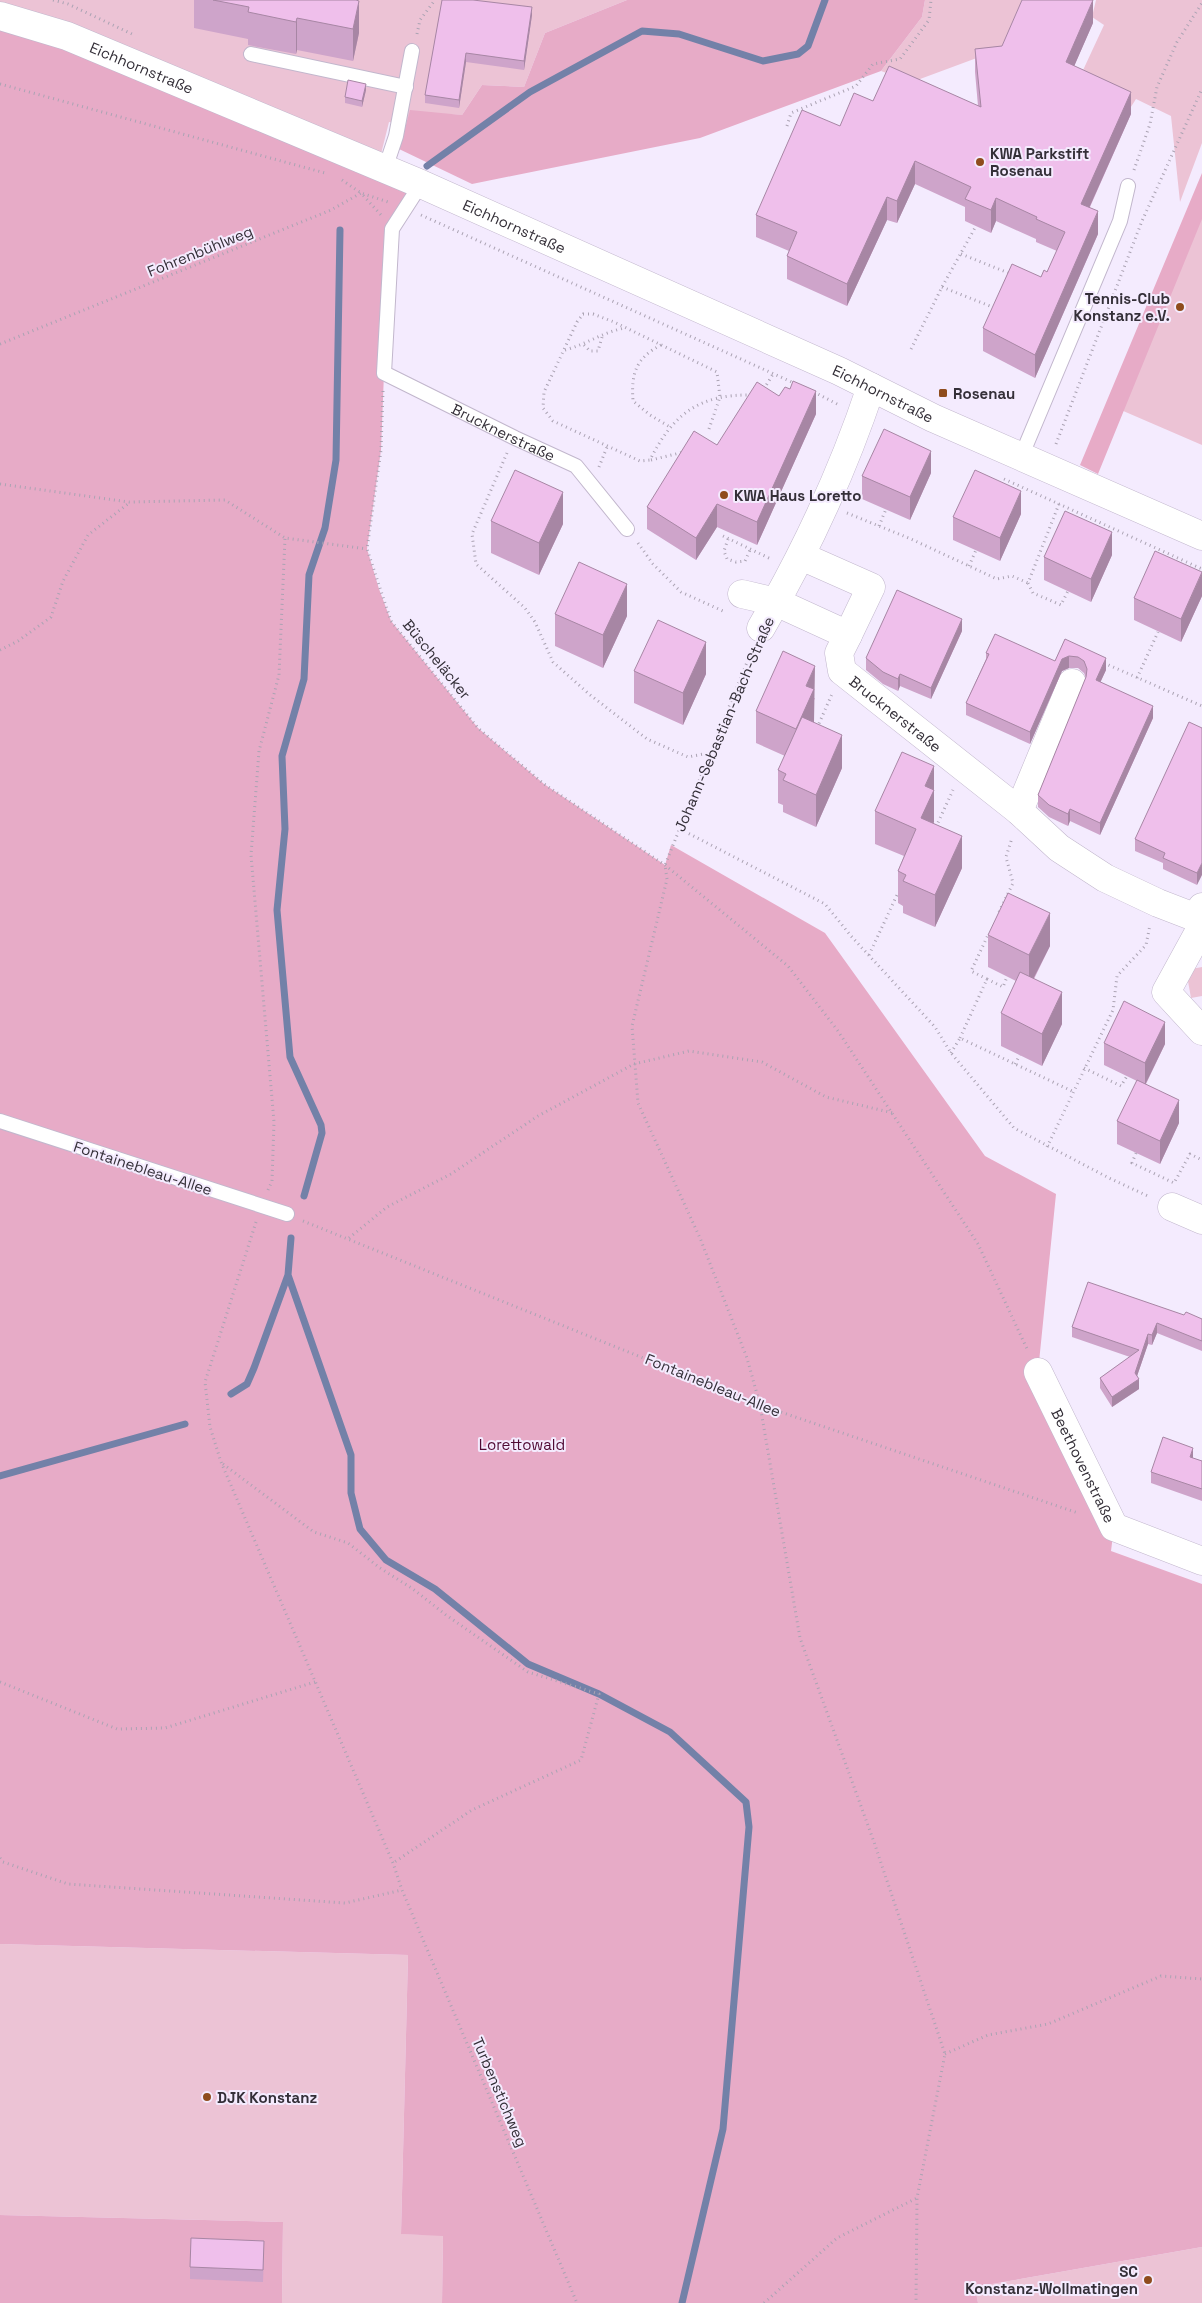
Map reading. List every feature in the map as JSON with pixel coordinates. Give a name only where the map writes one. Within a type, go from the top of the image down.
[{"type":"street","name":"Eichhornstraße","points":[[0,16],[67,36],[421,184],[871,387],[933,418],[1202,536]]},
{"type":"street","name":"Johann-Sebastian-Bach-Straße","points":[[761,628],[798,563],[826,504],[871,387]]},
{"type":"street","points":[[776,602],[848,634],[871,588],[798,563]]},
{"type":"street","name":"Johann-Sebastian-Bach-Straße","points":[[742,594],[776,602]]},
{"type":"street","name":"Brucknerstraße","points":[[848,634],[839,653],[842,671],[1019,810],[1066,853],[1104,878],[1201,921]]},
{"type":"street","points":[[1019,810],[1072,683]]},
{"type":"street","points":[[1201,921],[1166,992],[1202,1031]]},
{"type":"street","points":[[1172,1206],[1202,1220]]},
{"type":"street","name":"Beethovenstraße","points":[[1038,1372],[1114,1527],[1202,1561]]},
{"type":"lane","points":[[384,169],[396,136],[412,52]]},
{"type":"lane","points":[[251,54],[406,88]]},
{"type":"lane","points":[[384,373],[392,229],[421,184]]},
{"type":"lane","points":[[1020,457],[1120,221],[1128,186]]},
{"type":"lane","name":"Brucknerstraße","points":[[384,373],[576,466],[627,529]]},
{"type":"lane","name":"Fontainebleau-Allee","points":[[0,1121],[287,1214]]},
{"type":"path","points":[[412,52],[420,20],[436,0]]},
{"type":"path","points":[[787,126],[791,112],[856,86],[873,64],[900,59],[929,20],[930,0]]},
{"type":"path","points":[[1128,186],[1150,124],[1157,87],[1176,42],[1202,4]]},
{"type":"path","points":[[0,84],[326,173]]},
{"type":"path","points":[[1054,450],[1142,221],[1202,89]]},
{"type":"path","points":[[335,176],[362,192],[406,208],[797,384]]},
{"type":"path","points":[[362,192],[392,229]]},
{"type":"path","name":"Fohrenbühlweg","points":[[0,344],[331,210],[362,192]]},
{"type":"path","points":[[911,349],[942,287],[976,226]]},
{"type":"path","points":[[961,254],[1013,276]]},
{"type":"path","points":[[942,287],[997,308]]},
{"type":"path","points":[[692,450],[640,461],[553,421],[543,408],[544,392],[577,322],[583,314],[593,314],[717,372],[720,397],[709,429]]},
{"type":"path","points":[[584,345],[590,351],[598,351],[602,336],[606,331],[625,328]]},
{"type":"path","points":[[565,350],[584,345],[590,340],[602,336]]},
{"type":"path","points":[[661,346],[649,352],[637,366],[632,382],[633,401],[650,415],[670,427]]},
{"type":"path","name":"Büscheläcker","points":[[384,373],[381,450],[367,549],[391,621],[478,728],[544,784],[665,865],[788,966],[838,1031],[978,1244],[1038,1372]]},
{"type":"path","points":[[753,400],[759,395],[773,374]]},
{"type":"path","points":[[812,392],[828,398]]},
{"type":"path","points":[[650,460],[660,440],[676,419],[698,405],[720,397],[759,395]]},
{"type":"path","points":[[515,438],[472,534],[476,564],[525,608],[535,622],[553,662],[589,694],[647,739],[688,757],[710,753]]},
{"type":"path","points":[[996,476],[1202,569]]},
{"type":"path","points":[[1028,582],[1069,478]]},
{"type":"path","points":[[0,484],[129,502],[225,500],[285,538],[367,549]]},
{"type":"path","points":[[0,650],[18,641],[51,617],[63,581],[88,535],[129,502]]},
{"type":"path","points":[[826,504],[911,538],[997,580],[1012,576],[1028,582],[1033,593],[1061,605],[1068,591]]},
{"type":"path","points":[[879,526],[886,509]]},
{"type":"path","points":[[627,529],[653,564],[681,592],[761,628]]},
{"type":"path","points":[[723,536],[750,550],[798,563]]},
{"type":"path","name":"Turbenstichweg","points":[[285,538],[279,676],[259,751],[251,855],[274,1122],[272,1181],[260,1206],[205,1382],[210,1427],[221,1462],[394,1863],[402,1890],[577,2303]]},
{"type":"path","points":[[728,538],[724,551],[727,559],[736,562],[745,560],[750,550]]},
{"type":"path","points":[[969,566],[976,550]]},
{"type":"path","name":"Johann-Sebastian-Bach-Straße","points":[[761,628],[680,829],[671,845],[665,865],[667,879],[632,1026],[638,1103],[700,1238],[747,1358],[760,1405],[800,1638],[874,1842],[945,2054]]},
{"type":"path","points":[[1137,678],[1158,632]]},
{"type":"path","points":[[1103,663],[1202,706]]},
{"type":"path","points":[[815,732],[842,671]]},
{"type":"path","points":[[934,832],[964,766]]},
{"type":"path","points":[[996,918],[1012,883],[1006,857],[1019,810]]},
{"type":"path","points":[[680,829],[825,904],[868,955],[935,1027],[951,1052],[1014,1128],[1047,1147],[1172,1206]]},
{"type":"path","points":[[868,955],[899,896],[901,886]]},
{"type":"path","points":[[1047,1147],[1072,1091],[1113,1010],[1117,976],[1146,945],[1158,903]]},
{"type":"path","points":[[992,927],[971,971],[1003,986],[1007,977]]},
{"type":"path","points":[[951,1052],[960,1038],[987,979]]},
{"type":"path","points":[[960,1038],[1072,1091]]},
{"type":"path","points":[[349,1238],[387,1207],[451,1174],[538,1116],[634,1064],[689,1051],[762,1062],[826,1097],[894,1114]]},
{"type":"path","points":[[1015,1064],[1020,1055]]},
{"type":"path","points":[[1084,1068],[1121,1086],[1127,1076]]},
{"type":"path","points":[[1136,1153],[1132,1163],[1174,1183],[1190,1154],[1202,1160]]},
{"type":"path","name":"Fontainebleau-Allee","points":[[317,1228],[349,1238],[760,1405],[1083,1514],[1114,1527]]},
{"type":"path","points":[[221,1462],[314,1532],[348,1543],[380,1568],[413,1588],[446,1616],[528,1672],[599,1694],[580,1760],[472,1810],[394,1863]]},
{"type":"path","points":[[0,1682],[117,1729],[165,1728],[315,1682]]},
{"type":"path","points":[[0,1858],[3,1862],[68,1884],[345,1903],[402,1890]]},
{"type":"path","points":[[916,2303],[917,2198],[945,2054],[988,2035],[1048,2024],[1161,1976],[1202,1979]]},
{"type":"path","points":[[764,2303],[837,2238],[917,2198]]},
{"type":"shaded area","points":[[0,0],[627,0],[545,33],[524,87],[482,85],[462,115],[410,112],[406,125],[389,122],[378,166],[0,16]]},
{"type":"shaded area","points":[[925,0],[1022,0],[1001,49],[912,82],[881,71],[922,17]]},
{"type":"shaded area","points":[[1096,0],[1202,0],[1202,143],[1180,202],[1171,116],[1136,99],[1129,110],[1078,81],[1104,25],[1092,17]]},
{"type":"shaded area","name":"Tennis-Club Konstanz e.V.","points":[[1202,206],[1202,445],[1114,407]]},
{"type":"shaded area","points":[[1202,967],[1202,996],[1191,998],[1186,970]]},
{"type":"shaded area","name":"DJK Konstanz","points":[[0,1944],[408,1955],[401,2234],[443,2235],[442,2303],[282,2303],[283,2222],[0,2215]]},
{"type":"shaded area","name":"SC Konstanz-Wollmatingen","points":[[1202,2247],[1202,2303],[978,2303],[975,2287]]},
{"type":"green space","points":[[627,0],[925,0],[922,17],[881,71],[700,138],[472,184],[399,149],[410,110],[462,115],[482,85],[524,87],[545,33]]},
{"type":"green space","name":"Lorettowald","points":[[0,16],[421,184],[400,216],[384,373],[381,450],[367,549],[391,621],[478,728],[544,784],[665,865],[671,845],[825,933],[985,1156],[1056,1194],[1038,1372],[1114,1527],[1111,1551],[1202,1584],[1202,2247],[975,2287],[978,2303],[442,2303],[443,2236],[401,2234],[408,1955],[0,1944]]},
{"type":"green space","points":[[1202,173],[1202,219],[1098,474],[1080,465]]},
{"type":"green space","points":[[0,2215],[283,2222],[282,2303],[0,2303]]},
{"type":"building","points":[[213,0],[359,1],[353,29],[297,18],[296,22],[248,12],[249,7]]},
{"type":"building","points":[[442,0],[473,0],[532,7],[524,61],[466,53],[459,100],[425,95]]},
{"type":"building","name":"KWA Parkstift Rosenau","points":[[1022,0],[1093,0],[1066,62],[1131,92],[1081,204],[1098,211],[1035,355],[983,328],[1012,264],[1041,277],[1044,270],[1047,272],[1065,232],[1036,219],[1037,217],[996,198],[991,210],[965,199],[971,187],[915,161],[897,201],[887,197],[847,284],[787,256],[797,232],[756,215],[802,110],[840,126],[854,93],[873,101],[889,66],[981,107],[975,49],[1002,46]]},
{"type":"building","points":[[348,80],[366,84],[362,101],[345,97]]},
{"type":"building","name":"KWA Haus Loretto","points":[[793,381],[816,391],[757,522],[717,504],[696,538],[647,507],[694,431],[717,445],[757,382],[779,396],[785,387],[790,389]]},
{"type":"building","points":[[884,429],[931,451],[910,497],[862,476]]},
{"type":"building","points":[[515,470],[563,492],[539,543],[491,521]]},
{"type":"building","points":[[975,470],[1021,491],[1000,538],[953,517]]},
{"type":"building","points":[[1065,511],[1112,532],[1091,579],[1044,557]]},
{"type":"building","points":[[1155,551],[1202,572],[1181,619],[1134,598]]},
{"type":"building","points":[[579,562],[627,584],[603,635],[555,614]]},
{"type":"building","points":[[897,590],[962,619],[931,688],[900,674],[898,679],[883,672],[866,658]]},
{"type":"building","points":[[658,620],[706,642],[683,693],[634,671]]},
{"type":"building","points":[[995,634],[1055,661],[1065,639],[1106,658],[1096,680],[1153,706],[1100,823],[1070,809],[1068,814],[1049,805],[1038,795],[1086,677],[1087,669],[1084,661],[1078,657],[1069,656],[1062,659],[1030,732],[966,703],[989,654],[986,653]]},
{"type":"building","points":[[783,651],[815,666],[806,686],[814,689],[796,729],[756,711]]},
{"type":"building","points":[[802,717],[842,735],[816,795],[783,780],[786,774],[778,770]]},
{"type":"building","points":[[1189,722],[1202,728],[1202,863],[1197,873],[1163,858],[1165,853],[1135,839]]},
{"type":"building","points":[[902,752],[934,766],[925,786],[934,790],[921,818],[962,836],[935,895],[903,881],[906,875],[898,871],[916,829],[875,811]]},
{"type":"building","points":[[1008,893],[1050,913],[1029,955],[988,935]]},
{"type":"building","points":[[1020,972],[1062,992],[1042,1034],[1001,1013]]},
{"type":"building","points":[[1124,1001],[1165,1022],[1145,1063],[1104,1043]]},
{"type":"building","points":[[1137,1080],[1179,1100],[1160,1141],[1117,1121]]},
{"type":"building","points":[[1088,1282],[1184,1315],[1186,1312],[1202,1319],[1202,1341],[1157,1323],[1152,1335],[1148,1334],[1135,1373],[1139,1379],[1112,1397],[1100,1378],[1139,1350],[1072,1327]]},
{"type":"building","points":[[1163,1437],[1193,1448],[1190,1457],[1202,1461],[1202,1489],[1151,1472]]},
{"type":"building","points":[[191,2238],[264,2241],[263,2270],[190,2267]]},
{"type":"waterway","points":[[427,166],[530,92],[642,31],[679,34],[763,61],[798,54],[808,46],[825,0]]},
{"type":"waterway","points":[[304,1196],[322,1133],[321,1125],[290,1057],[277,910],[285,829],[282,756],[304,679],[309,575],[325,528],[336,460],[340,230]]},
{"type":"waterway","points":[[231,1394],[247,1384],[254,1368],[288,1275],[291,1238]]},
{"type":"waterway","points":[[288,1275],[351,1455],[351,1493],[360,1529],[386,1560],[435,1589],[528,1664],[599,1694],[670,1732],[746,1802],[749,1827],[723,2129],[682,2303]]},
{"type":"waterway","points":[[0,1476],[185,1424]]},
{"type":"place","name":"KWA Parkstift Rosenau","points":[[980,162]]},
{"type":"place","name":"Tennis-Club Konstanz e.V.","points":[[1180,307]]},
{"type":"place","name":"Rosenau","points":[[943,393]]},
{"type":"place","name":"KWA Haus Loretto","points":[[724,495]]},
{"type":"place","name":"DJK Konstanz","points":[[207,2097]]},
{"type":"place","name":"SC Konstanz-Wollmatingen","points":[[1148,2280]]}]
